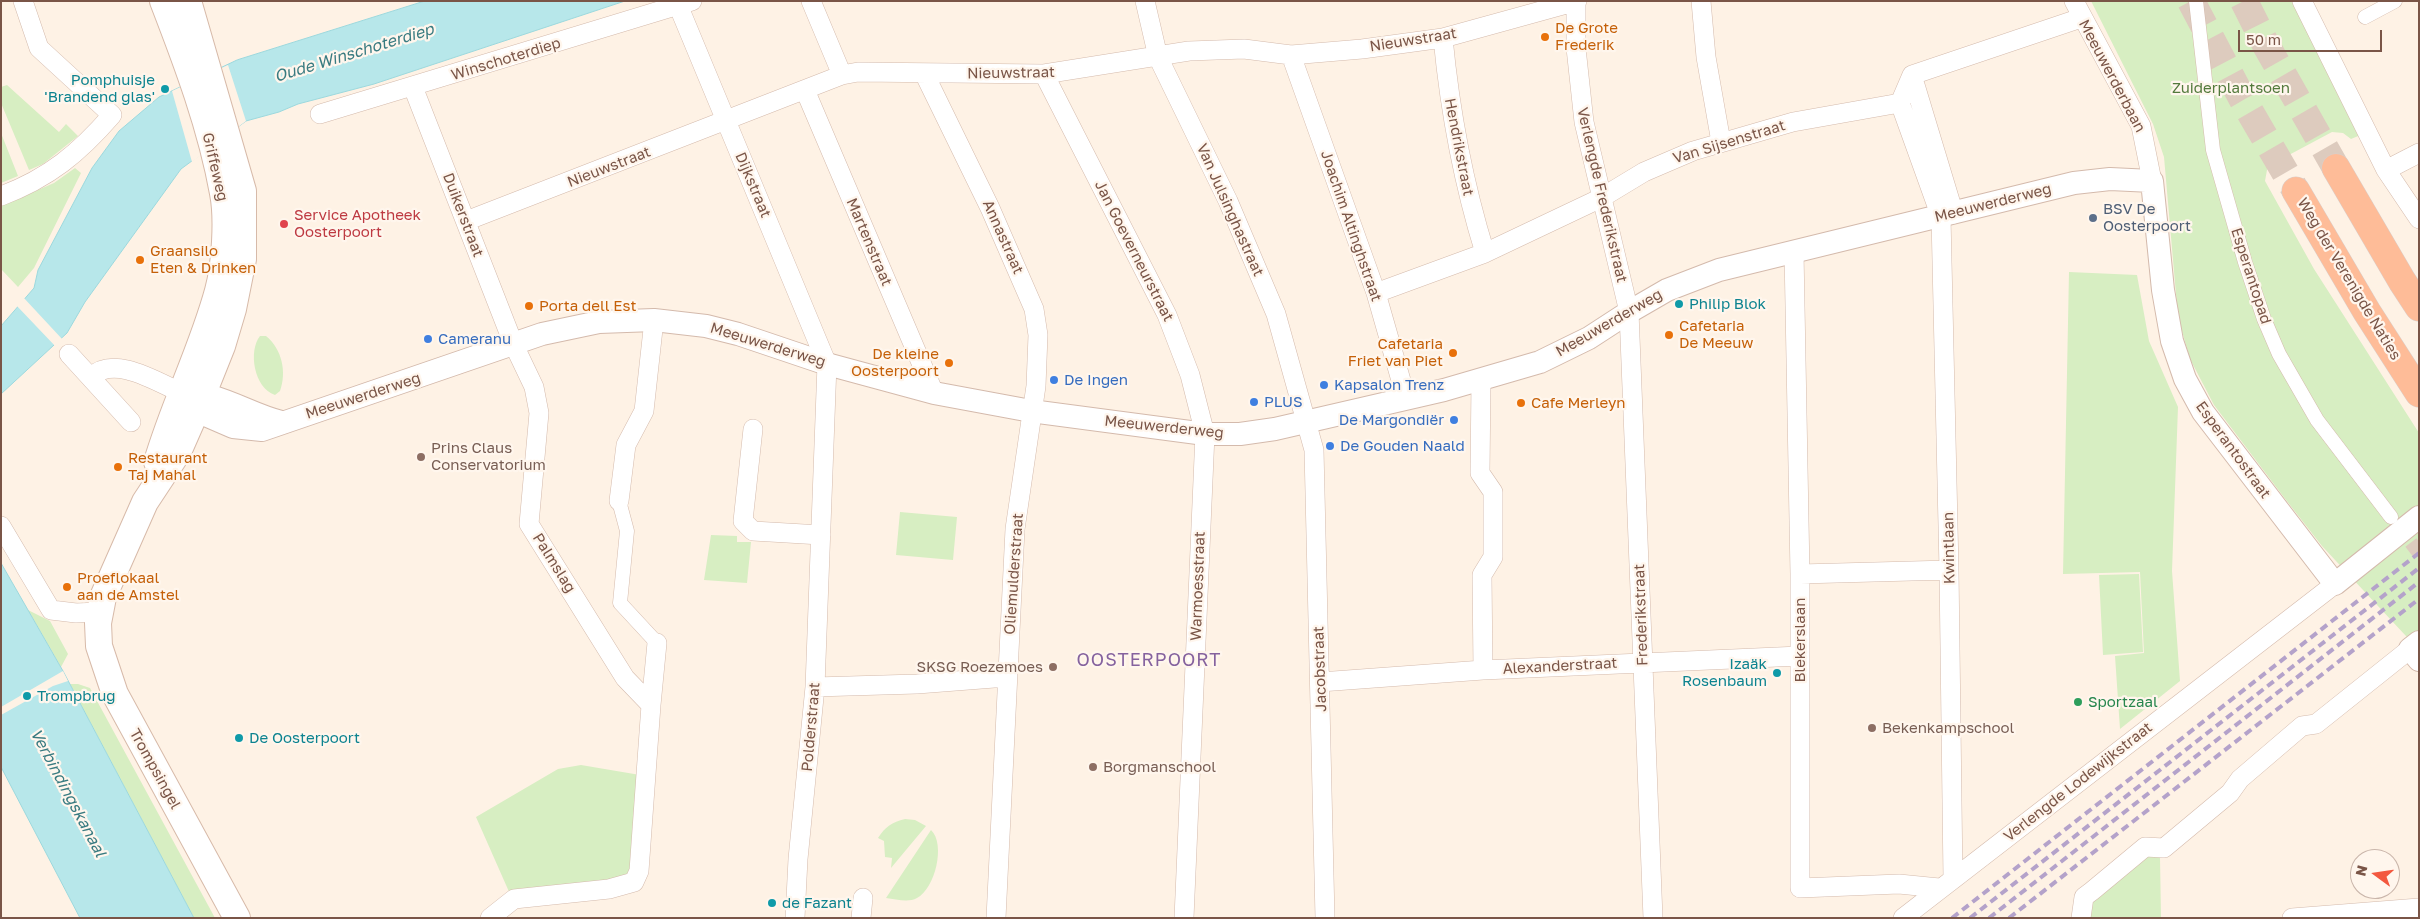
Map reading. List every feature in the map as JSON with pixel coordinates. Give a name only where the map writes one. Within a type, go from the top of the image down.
[{"type":"highway","points":[[2336,168],[2388,258],[2419,306]]},
{"type":"highway","name":"Weg der Verenigde Naties","points":[[2296,191],[2367,312],[2419,393]]},
{"type":"main road","name":"Griffeweg","points":[[163,1],[200,77]]},
{"type":"main road","name":"Griffeweg","points":[[145,502],[162,447],[194,399],[218,289],[222,258],[224,194],[220,141],[200,77],[188,1]]},
{"type":"main road","name":"Trompsingel","points":[[145,502],[109,579],[99,612],[98,635],[101,656],[115,694],[237,918]]},
{"type":"street","points":[[1,196],[32,183],[68,160],[84,146],[112,115],[40,48],[23,1]]},
{"type":"street","points":[[811,1],[842,76]]},
{"type":"street","name":"Van Julsinghastraat","points":[[1145,1],[1158,57],[1228,201],[1276,314],[1307,422]]},
{"type":"street","name":"Nieuwstraat","points":[[466,221],[805,90],[858,72],[1044,74],[1220,49],[1268,51],[1291,55],[1362,49],[1443,38],[1576,1]]},
{"type":"street","name":"Verlengde Frederikstraat","points":[[1576,1],[1576,48],[1584,122],[1628,312]]},
{"type":"street","points":[[1701,1],[1706,57],[1721,142]]},
{"type":"street","name":"Esperantopad","points":[[2196,1],[2212,150],[2264,319],[2279,354],[2317,420],[2390,517]]},
{"type":"street","points":[[2302,1],[2386,170],[2419,219]]},
{"type":"street","points":[[2365,17],[2395,1]]},
{"type":"street","name":"Winschoterdiep","points":[[320,114],[413,88],[685,3]]},
{"type":"street","name":"Dijkstraat","points":[[685,3],[726,122],[827,364]]},
{"type":"street","points":[[1948,215],[1900,103],[1912,74],[2077,10]]},
{"type":"street","name":"Meeuwerderbaan","points":[[2077,10],[2141,126],[2152,181]]},
{"type":"street","name":"Hendrikstraat","points":[[1443,38],[1456,141],[1464,179],[1486,253]]},
{"type":"street","name":"Joachim Altinghstraat","points":[[1291,55],[1376,293],[1406,398]]},
{"type":"street","name":"Annastraat","points":[[924,73],[990,208],[1034,309],[1038,360],[1031,411]]},
{"type":"street","name":"Jan Goeverneurstraat","points":[[1044,74],[1167,315],[1190,375],[1205,434]]},
{"type":"street","points":[[1912,74],[1948,215]]},
{"type":"street","name":"Duikerstraat","points":[[413,88],[513,344]]},
{"type":"street","name":"Martenstraat","points":[[805,90],[934,393]]},
{"type":"street","name":"Van Sijsenstraat","points":[[1376,293],[1486,253],[1601,198],[1667,162],[1721,142],[1793,122],[1900,103]]},
{"type":"street","points":[[2386,170],[2419,153]]},
{"type":"street","name":"Meeuwerderweg","points":[[194,399],[281,422],[448,368],[513,344],[572,327],[599,322],[654,320],[706,326],[827,364],[934,393],[1031,411],[1205,434],[1240,434],[1307,422],[1481,381],[1540,362],[1568,350],[1589,338],[1666,290],[1756,260],[2074,183],[2110,179],[2152,181]]},
{"type":"street","name":"Esperantostraat","points":[[2152,181],[2163,290],[2172,342],[2185,379],[2203,412],[2334,584]]},
{"type":"street","name":"Kwintlaan","points":[[1946,883],[1949,570],[1948,215]]},
{"type":"street","name":"Blekerslaan","points":[[1794,252],[1800,574],[1800,888],[1946,883]]},
{"type":"street","name":"Frederikstraat","points":[[1628,312],[1653,918]]},
{"type":"street","points":[[490,918],[514,900],[609,890],[634,882],[639,872],[657,643],[620,603],[627,531],[619,501],[626,445],[644,411],[654,320]]},
{"type":"street","name":"Palmslag","points":[[513,344],[534,387],[539,413],[529,524],[625,678],[651,705]]},
{"type":"street","points":[[69,354],[131,422]]},
{"type":"street","name":"Polderstraat","points":[[795,918],[798,859],[815,688],[827,364]]},
{"type":"street","points":[[91,377],[103,368],[121,368],[194,399]]},
{"type":"street","points":[[1481,381],[1480,474],[1493,492],[1493,557],[1482,575],[1483,670]]},
{"type":"street","name":"Oliemulderstraat","points":[[996,918],[1016,529],[1031,411]]},
{"type":"street","name":"Jacobstraat","points":[[1307,422],[1314,450],[1325,918]]},
{"type":"street","points":[[753,429],[742,521],[753,531],[821,535]]},
{"type":"street","name":"Warmoesstraat","points":[[1184,918],[1205,434]]},
{"type":"street","name":"Verlengde Lodewijkstraat","points":[[1903,918],[2419,517]]},
{"type":"street","points":[[1,526],[51,610],[99,612]]},
{"type":"street","points":[[1800,574],[1949,570]]},
{"type":"street","points":[[2081,918],[2084,898],[2145,847],[2164,848],[2230,793],[2240,779],[2302,726],[2316,724],[2416,650]]},
{"type":"street","name":"Alexanderstraat","points":[[1320,682],[1483,670],[1800,656]]},
{"type":"street","points":[[815,688],[918,684],[1007,677]]},
{"type":"street","points":[[861,918],[863,898]]},
{"type":"street","points":[[2292,918],[2417,911]]},
{"type":"green space","name":"Zuiderplantsoen","points":[[2091,1],[2293,1],[2363,134],[2351,139],[2343,133],[2332,132],[2272,164],[2267,170],[2265,181],[2314,269],[2419,433],[2419,650],[2322,546],[2214,405],[2190,359],[2178,317],[2164,157],[2153,124]]},
{"type":"green space","points":[[7,85],[59,132],[66,124],[78,136],[43,164],[29,170],[1,103],[1,87]]},
{"type":"green space","points":[[1,133],[18,176],[1,183]]},
{"type":"green space","points":[[75,168],[81,173],[34,268],[18,287],[1,269],[1,206],[54,183]]},
{"type":"green space","points":[[2069,272],[2137,275],[2149,341],[2178,407],[2172,571],[2180,681],[2120,729],[2115,656],[2144,653],[2140,572],[2063,574]]},
{"type":"green space","points":[[260,336],[266,336],[271,341],[282,361],[282,384],[280,391],[275,395],[262,385],[255,368],[254,351]]},
{"type":"green space","points":[[900,512],[957,517],[953,560],[896,555]]},
{"type":"green space","points":[[711,535],[737,536],[737,542],[751,542],[747,583],[704,580]]},
{"type":"green space","points":[[2139,574],[2143,652],[2103,655],[2099,575]]},
{"type":"green space","points":[[28,610],[50,621],[68,654],[61,667]]},
{"type":"green space","points":[[70,684],[78,684],[90,688],[215,918],[194,918]]},
{"type":"green space","points":[[581,765],[646,776],[639,885],[510,894],[476,817],[558,769]]},
{"type":"green space","points":[[905,819],[915,820],[926,826],[891,868],[892,858],[885,857],[884,841],[878,838],[889,826]]},
{"type":"green space","points":[[931,830],[938,845],[938,855],[929,886],[917,898],[910,900],[886,898]]},
{"type":"green space","points":[[2147,855],[2160,857],[2161,918],[2089,918],[2091,901]]},
{"type":"water","name":"Oude Winschoterdiep","points":[[425,1],[625,1],[374,84],[298,104],[279,112],[246,121],[181,169],[85,302],[67,333],[1,394],[1,326],[34,288],[38,270],[92,168],[119,131],[159,97],[237,60]]},
{"type":"water","name":"Verbindingskanaal","points":[[1,563],[63,671],[194,918],[80,918],[1,767]]},
{"type":"pier","points":[[228,65],[246,121],[192,162],[172,91]]},
{"type":"pier","points":[[23,297],[63,340],[56,347],[16,305]]},
{"type":"pier","name":"Trompbrug","points":[[63,671],[68,681],[53,686],[1,715],[1,707]]},
{"type":"tunnel","points":[[2191,1],[2243,100],[2296,191]]},
{"type":"tunnel","points":[[2244,1],[2266,45],[2336,168]]},
{"type":"tunnel","points":[[2398,526],[2419,553]]},
{"type":"railway","points":[[1952,918],[2419,553]]},
{"type":"railway","points":[[1970,918],[2419,568]]},
{"type":"railway","points":[[1989,918],[2419,582]]},
{"type":"railway","points":[[2009,918],[2419,599]]},
{"type":"place","name":"De Grote Frederik","points":[[1545,37]]},
{"type":"place","name":"Pomphuisje 'Brandend glas'","points":[[165,89]]},
{"type":"place","name":"BSV De Oosterpoort","points":[[2093,218]]},
{"type":"place","name":"Service Apotheek Oosterpoort","points":[[284,224]]},
{"type":"place","name":"Graansilo Eten & Drinken","points":[[140,260]]},
{"type":"place","name":"Philip Blok","points":[[1679,304]]},
{"type":"place","name":"Porta dell Est","points":[[529,306]]},
{"type":"place","name":"Cafetaria De Meeuw","points":[[1669,335]]},
{"type":"place","name":"Cameranu","points":[[428,339]]},
{"type":"place","name":"Cafetaria Friet van Piet","points":[[1453,353]]},
{"type":"place","name":"De kleine Oosterpoort","points":[[949,363]]},
{"type":"place","name":"De Ingen","points":[[1054,380]]},
{"type":"place","name":"Kapsalon Trenz","points":[[1324,385]]},
{"type":"place","name":"PLUS","points":[[1254,402]]},
{"type":"place","name":"Cafe Merleyn","points":[[1521,403]]},
{"type":"place","name":"De Margondiër","points":[[1454,420]]},
{"type":"place","name":"De Gouden Naald","points":[[1330,446]]},
{"type":"place","name":"Prins Claus Conservatorium","points":[[421,457]]},
{"type":"place","name":"Restaurant Taj Mahal","points":[[118,467]]},
{"type":"place","name":"Proeflokaal aan de Amstel","points":[[67,587]]},
{"type":"place","name":"SKSG Roezemoes","points":[[1053,667]]},
{"type":"place","name":"Izaäk Rosenbaum","points":[[1777,673]]},
{"type":"place","name":"Trompbrug","points":[[27,696]]},
{"type":"place","name":"Sportzaal","points":[[2078,702]]},
{"type":"place","name":"Bekenkampschool","points":[[1872,728]]},
{"type":"place","name":"De Oosterpoort","points":[[239,738]]},
{"type":"place","name":"Borgmanschool","points":[[1093,767]]},
{"type":"place","name":"de Fazant","points":[[772,903]]},
{"type":"district","name":"OOSTERPOORT","points":[[1149,660]]}]
